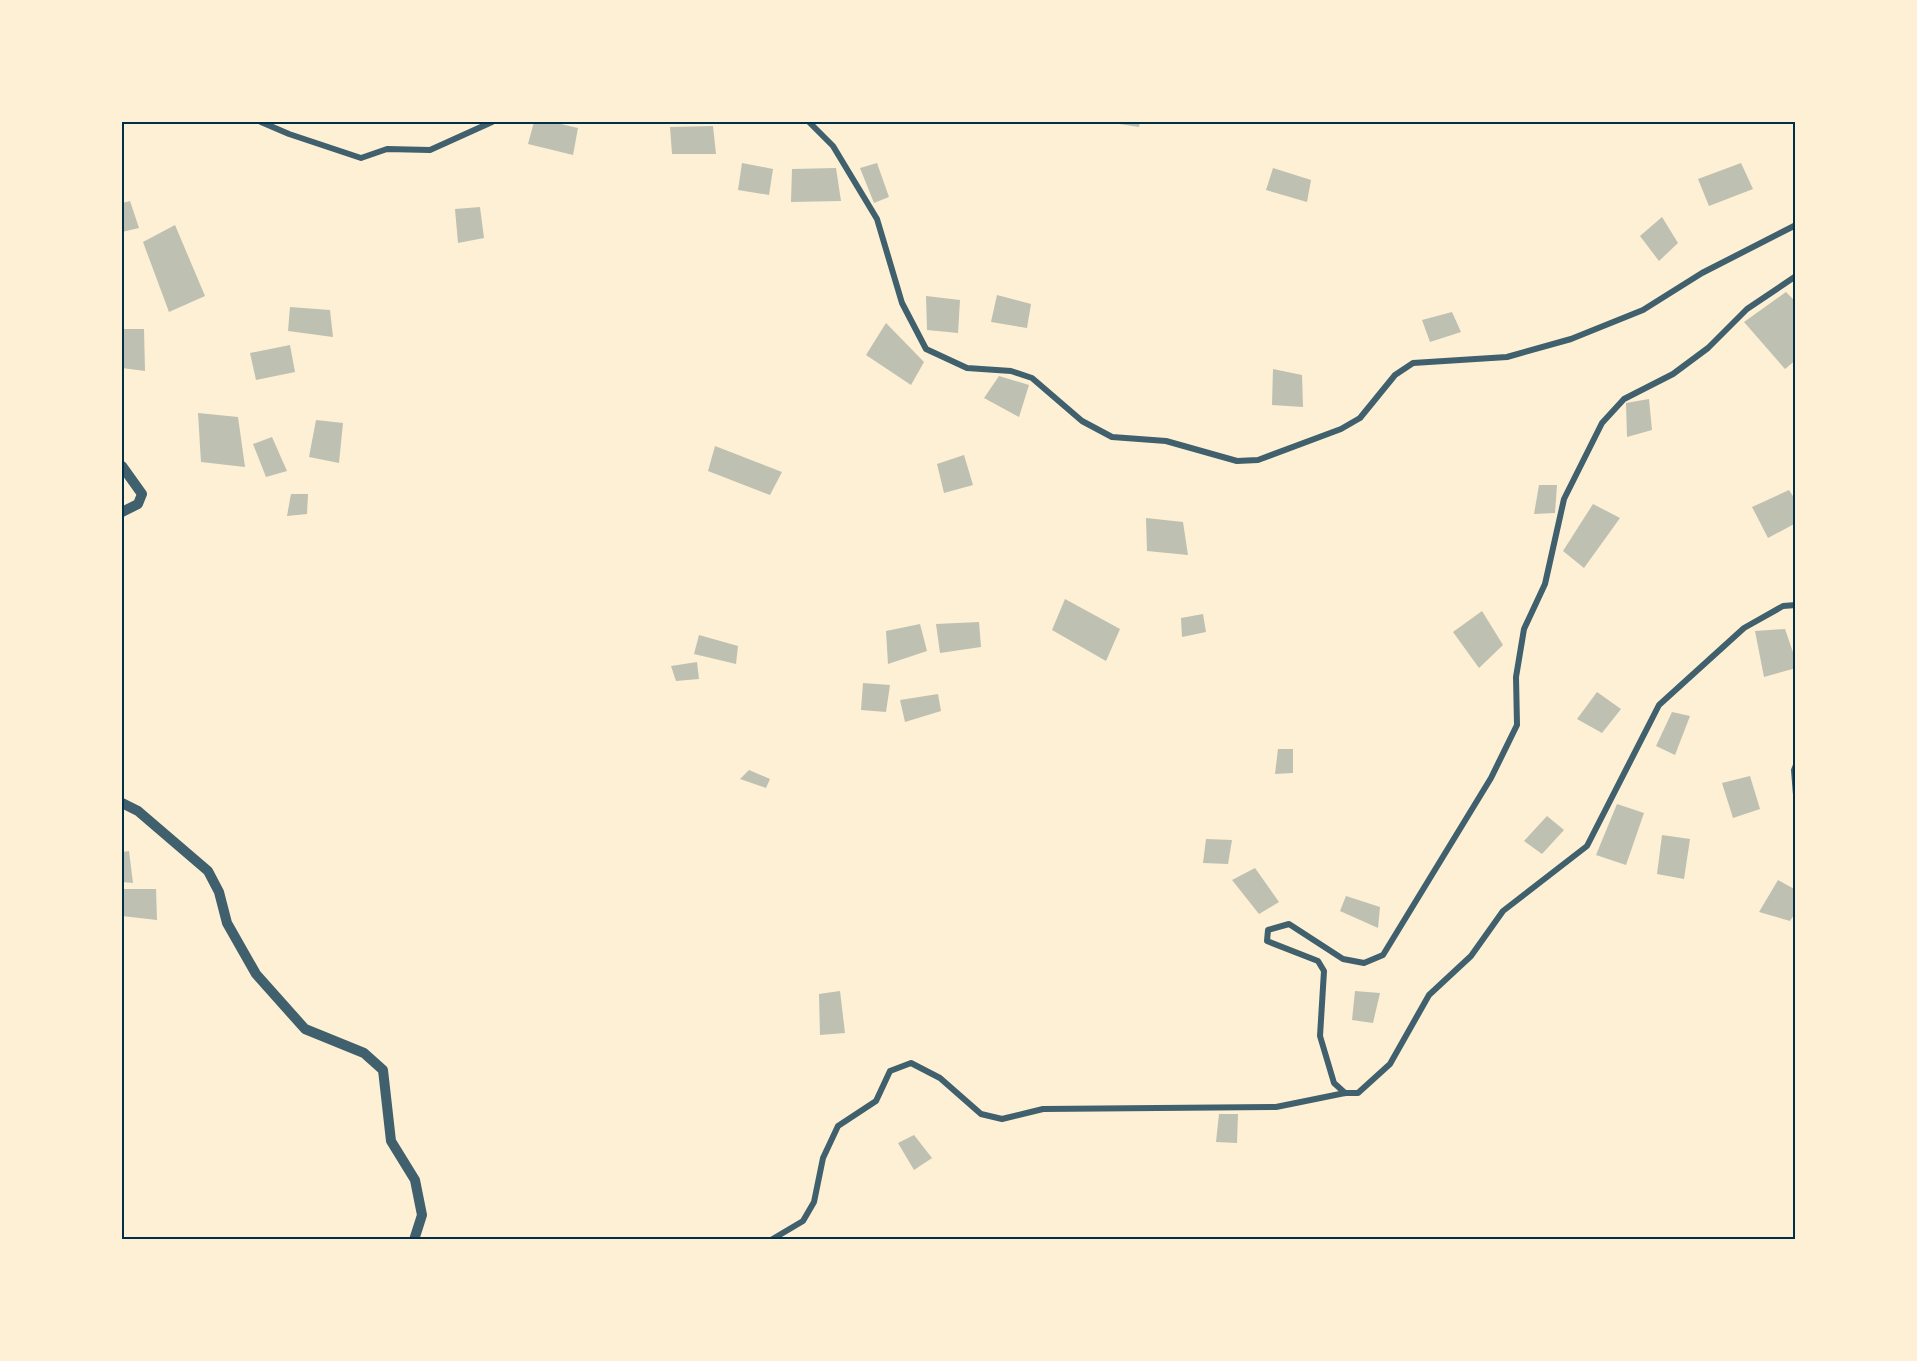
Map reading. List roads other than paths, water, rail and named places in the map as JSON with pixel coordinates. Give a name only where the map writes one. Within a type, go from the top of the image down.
[{"type":"street","points":[[261,122],[289,134],[362,158],[387,149],[430,150],[492,122]]},
{"type":"street","points":[[809,122],[833,146],[877,219],[902,303],[926,349],[968,368],[1011,370],[1032,378],[1082,421],[1112,437],[1166,441],[1237,461],[1258,460],[1341,429],[1360,418],[1395,375],[1413,363],[1507,357],[1571,339],[1644,310],[1702,273],[1796,225]]},
{"type":"street","points":[[1345,1094],[1334,1083],[1320,1036],[1324,971],[1318,961],[1267,941],[1268,930],[1289,924],[1343,959],[1364,963],[1383,955],[1491,778],[1517,725],[1516,677],[1524,629],[1545,584],[1564,499],[1602,423],[1624,399],[1673,374],[1708,348],[1747,309],[1796,276]]},
{"type":"street","points":[[122,465],[142,494],[138,504],[122,512]]},
{"type":"street","points":[[771,1239],[803,1221],[814,1202],[823,1158],[838,1126],[876,1101],[890,1071],[911,1063],[940,1078],[981,1114],[1002,1119],[1042,1109],[1276,1107],[1358,1093],[1390,1064],[1429,995],[1472,956],[1503,911],[1587,846],[1659,705],[1744,628],[1783,606],[1796,604]]},
{"type":"street","points":[[1796,765],[1796,795]]},
{"type":"street","points":[[122,803],[138,811],[208,871],[219,892],[227,923],[256,974],[305,1029],[364,1053],[383,1070],[392,1142],[415,1180],[422,1215],[414,1239]]}]
